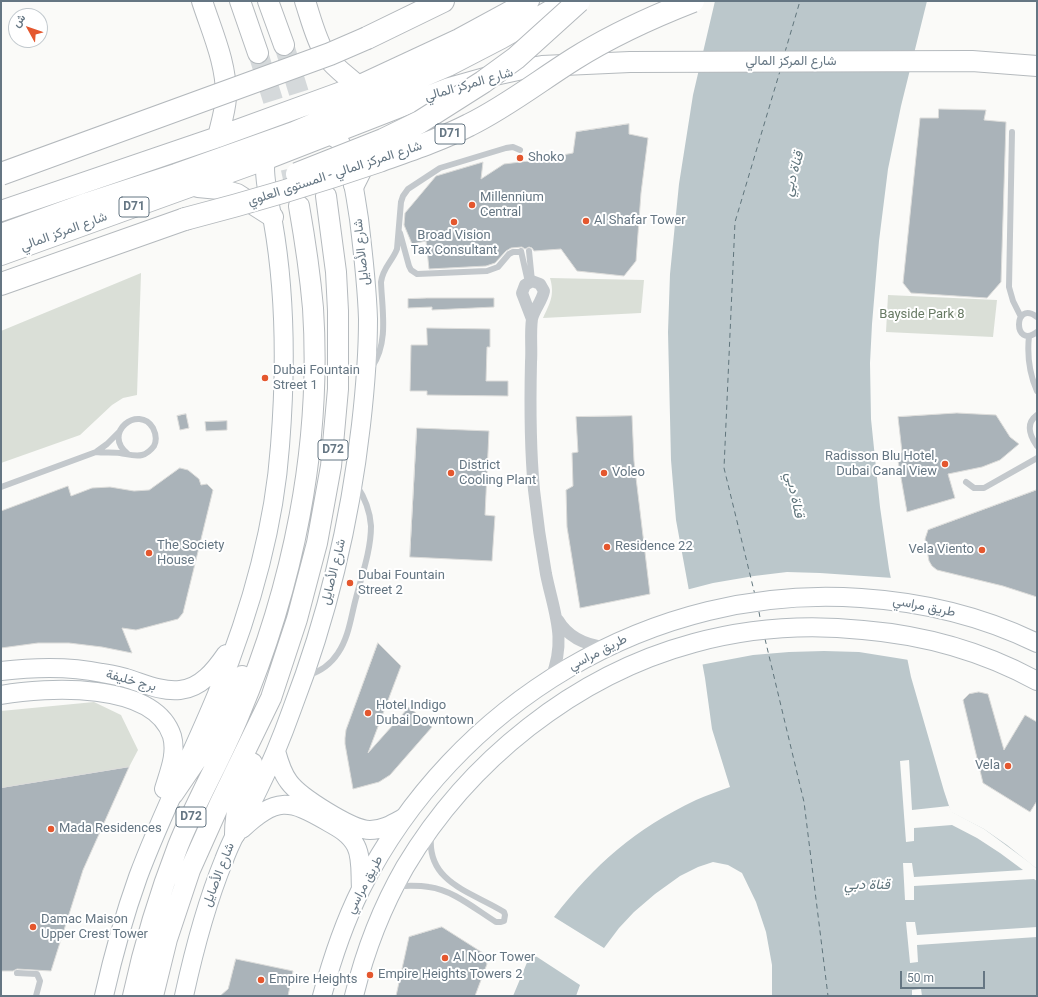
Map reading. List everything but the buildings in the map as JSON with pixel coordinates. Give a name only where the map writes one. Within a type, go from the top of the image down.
[{"type":"highway","points":[[185,219],[382,140],[420,122],[483,82],[516,58],[580,1]]},
{"type":"highway","name":"شارع المركز المالي - المستوى العلوي","points":[[1,284],[185,219],[266,198],[414,149],[442,138],[516,99],[575,59],[619,34],[643,21],[694,1]]},
{"type":"highway","points":[[1,174],[330,54],[367,38],[438,2]]},
{"type":"main road","points":[[202,1],[225,75],[225,110],[218,137]]},
{"type":"main road","points":[[240,1],[258,53]]},
{"type":"main road","points":[[268,1],[284,45]]},
{"type":"main road","points":[[305,1],[326,56],[358,86]]},
{"type":"main road","points":[[1,210],[218,137],[358,86],[446,45],[529,1]]},
{"type":"main road","points":[[1,234],[294,132],[343,120],[394,90],[448,66],[502,38],[567,1]]},
{"type":"main road","name":"شارع المركز المالي","points":[[1,255],[267,159],[328,134],[343,120],[427,96],[472,81],[518,70],[542,66],[630,62],[972,61],[1037,66]]},
{"type":"main road","points":[[354,185],[363,165],[377,144],[427,96]]},
{"type":"main road","points":[[190,187],[219,188],[228,190],[246,198],[272,217]]},
{"type":"main road","name":"شارع الأصايل","points":[[153,996],[167,939],[190,870],[220,803],[271,698],[297,619],[317,543],[330,474],[338,381],[338,311],[335,264],[326,196]]},
{"type":"main road","name":"D72","points":[[133,996],[146,941],[169,870],[192,814],[216,768],[237,721],[266,645],[292,554],[299,521],[313,412],[314,343],[313,308],[308,260],[299,206]]},
{"type":"main road","points":[[173,794],[192,767],[217,726],[262,636],[276,613]]},
{"type":"main road","points":[[235,834],[235,822],[240,797],[262,738],[271,698]]},
{"type":"street","points":[[104,996],[110,966],[138,877],[155,833],[216,695],[238,636],[254,587],[268,536],[273,510],[280,450],[284,390],[284,322],[280,262],[265,175],[267,159],[276,146],[294,132],[312,131],[328,134]]},
{"type":"street","name":"شارع الأصايل","points":[[184,996],[192,959],[206,908],[224,858],[276,751],[304,678],[333,578],[344,533],[353,481],[359,443],[366,372],[368,320],[366,288],[354,185],[343,147],[337,140],[328,134]]},
{"type":"street","points":[[532,319],[522,293],[525,285],[530,282],[540,284],[544,291],[532,319],[530,424],[534,488],[542,552],[560,640],[556,666],[551,678]]},
{"type":"street","name":"طريق مراسي","points":[[322,996],[338,942],[361,888],[405,816],[444,769],[472,740],[497,718],[551,678],[609,645],[663,623],[702,612],[741,604],[821,596],[874,599],[927,606],[976,618],[1037,643]]},
{"type":"street","points":[[555,615],[560,624],[576,638],[590,644],[609,645]]},
{"type":"street","name":"طريق مراسي","points":[[356,993],[369,945],[381,915],[410,858],[435,821],[482,769],[513,741],[563,703],[625,668],[670,650],[743,633],[793,627],[843,628],[894,633],[944,644],[1006,666],[1037,681]]},
{"type":"street","name":"برج خليفة","points":[[1,671],[26,668],[51,668],[94,672],[124,678],[168,690],[180,690],[193,687],[213,672],[238,636]]},
{"type":"street","points":[[1,678],[26,668]]},
{"type":"street","points":[[1,695],[43,690],[85,691],[126,699],[146,706],[158,714],[167,724],[172,737],[174,751],[172,765],[162,799],[155,833]]},
{"type":"street","points":[[276,751],[284,774],[296,789],[338,818],[356,827],[368,830],[382,828],[405,816]]},
{"type":"street","points":[[235,834],[263,811],[274,806],[297,806],[308,810],[345,833],[351,839],[358,854],[361,888]]},
{"type":"lane","points":[[1012,132],[1009,287],[1013,301],[1021,317]]},
{"type":"lane","points":[[366,372],[376,360],[382,346],[382,274],[385,267],[395,255],[397,249],[403,196],[408,189],[440,168],[506,148],[514,147],[520,150]]},
{"type":"lane","points":[[399,230],[409,266],[411,270],[417,274],[487,271],[498,266],[509,254],[513,252],[521,252],[530,282]]},
{"type":"lane","points":[[529,251],[530,282]]},
{"type":"lane","points":[[1037,317],[1028,313],[1021,317],[1018,322],[1019,329],[1023,334],[1029,336],[1037,332]]},
{"type":"lane","points":[[1029,336],[1028,358],[1032,379],[1037,391]]},
{"type":"lane","points":[[1037,415],[1030,422],[1029,427],[1037,446]]},
{"type":"lane","points":[[96,452],[128,454],[135,456],[143,455],[149,452],[154,446],[156,439],[155,432],[151,425],[145,421],[139,419],[133,420],[122,426],[118,438],[123,450],[128,454]]},
{"type":"lane","points":[[1,487],[96,452],[119,432]]},
{"type":"lane","points":[[966,482],[974,488],[984,488],[1037,458]]},
{"type":"lane","points":[[304,678],[323,669],[334,659],[343,645],[349,627],[366,558],[371,526],[370,514],[366,502],[361,491],[353,481]]},
{"type":"lane","points":[[395,886],[428,887],[443,890],[496,922],[498,923],[504,921],[504,912],[447,880],[437,868],[433,861],[430,845],[432,828],[435,821]]},
{"type":"lane","points":[[17,973],[37,974],[40,981],[36,996]]},
{"type":"green space","points":[[141,273],[137,395],[123,398],[112,405],[80,435],[1,463],[1,331]]},
{"type":"green space","points":[[550,278],[644,280],[641,313],[543,318],[550,303],[552,294]]},
{"type":"green space","name":"Bayside Park 8","points":[[888,295],[997,300],[993,337],[886,332]]},
{"type":"green space","points":[[94,702],[121,715],[138,750],[129,767],[1,788],[1,711]]},
{"type":"water","name":"قناة دبي","points":[[715,1],[927,1],[901,106],[888,169],[879,241],[870,363],[871,419],[880,507],[889,569],[911,677],[951,812],[984,829],[1037,869],[1037,996],[772,996],[772,965],[766,932],[756,902],[742,873],[728,865],[713,862],[698,867],[680,876],[655,894],[634,912],[619,928],[604,948],[554,917],[569,898],[601,864],[635,836],[674,811],[700,798],[730,787],[712,729],[705,678],[676,520],[671,460],[668,332],[670,274],[679,184],[693,95]]},
{"type":"water","points":[[531,953],[580,985],[576,996],[513,996]]},
{"type":"pier","points":[[787,572],[893,578],[909,660],[859,652],[824,651],[753,655],[700,665],[686,590],[713,583]]},
{"type":"pier","points":[[909,760],[912,810],[949,806],[952,812],[984,829],[1030,863],[1037,869],[1037,881],[1034,879],[914,886],[914,900],[905,900],[903,863],[912,863],[914,877],[1023,870],[977,838],[952,825],[914,828],[914,841],[906,842],[900,761]]},
{"type":"pier","points":[[906,922],[915,922],[917,935],[1037,927],[1037,937],[917,945],[918,962],[910,963]]},
{"type":"pier","points":[[921,989],[922,996],[912,996],[912,990]]},
{"type":"ferry route","points":[[785,52],[800,1]]},
{"type":"ferry route","points":[[755,595],[724,468],[735,222],[780,71]]},
{"type":"ferry route","points":[[759,612],[761,623]]},
{"type":"ferry route","points":[[765,639],[804,802],[828,996]]},
{"type":"tunnel","points":[[284,45],[307,119],[322,180]]},
{"type":"tunnel","points":[[258,53],[282,129],[296,192]]},
{"type":"place","name":"Shoko","points":[[520,158]]},
{"type":"place","name":"Millennium Central","points":[[472,205]]},
{"type":"place","name":"Al Shafar Tower","points":[[586,221]]},
{"type":"place","name":"Broad Vision Tax Consultant","points":[[454,222]]},
{"type":"place","name":"Dubai Fountain Street 1","points":[[265,378]]},
{"type":"place","name":"Radisson Blu Hotel, Dubai Canal View","points":[[945,464]]},
{"type":"place","name":"District Cooling Plant","points":[[451,473]]},
{"type":"place","name":"Voleo","points":[[604,473]]},
{"type":"place","name":"Residence 22","points":[[607,547]]},
{"type":"place","name":"Vela Viento","points":[[982,550]]},
{"type":"place","name":"The Society House","points":[[149,553]]},
{"type":"place","name":"Dubai Fountain Street 2","points":[[350,583]]},
{"type":"place","name":"Hotel Indigo Dubai Downtown","points":[[368,713]]},
{"type":"place","name":"Vela","points":[[1008,766]]},
{"type":"place","name":"Mada Residences","points":[[51,829]]},
{"type":"place","name":"Damac Maison Upper Crest Tower","points":[[33,927]]},
{"type":"place","name":"Al Noor Tower","points":[[445,958]]},
{"type":"place","name":"Empire Heights Towers 2","points":[[370,975]]},
{"type":"place","name":"Empire Heights","points":[[261,980]]}]
